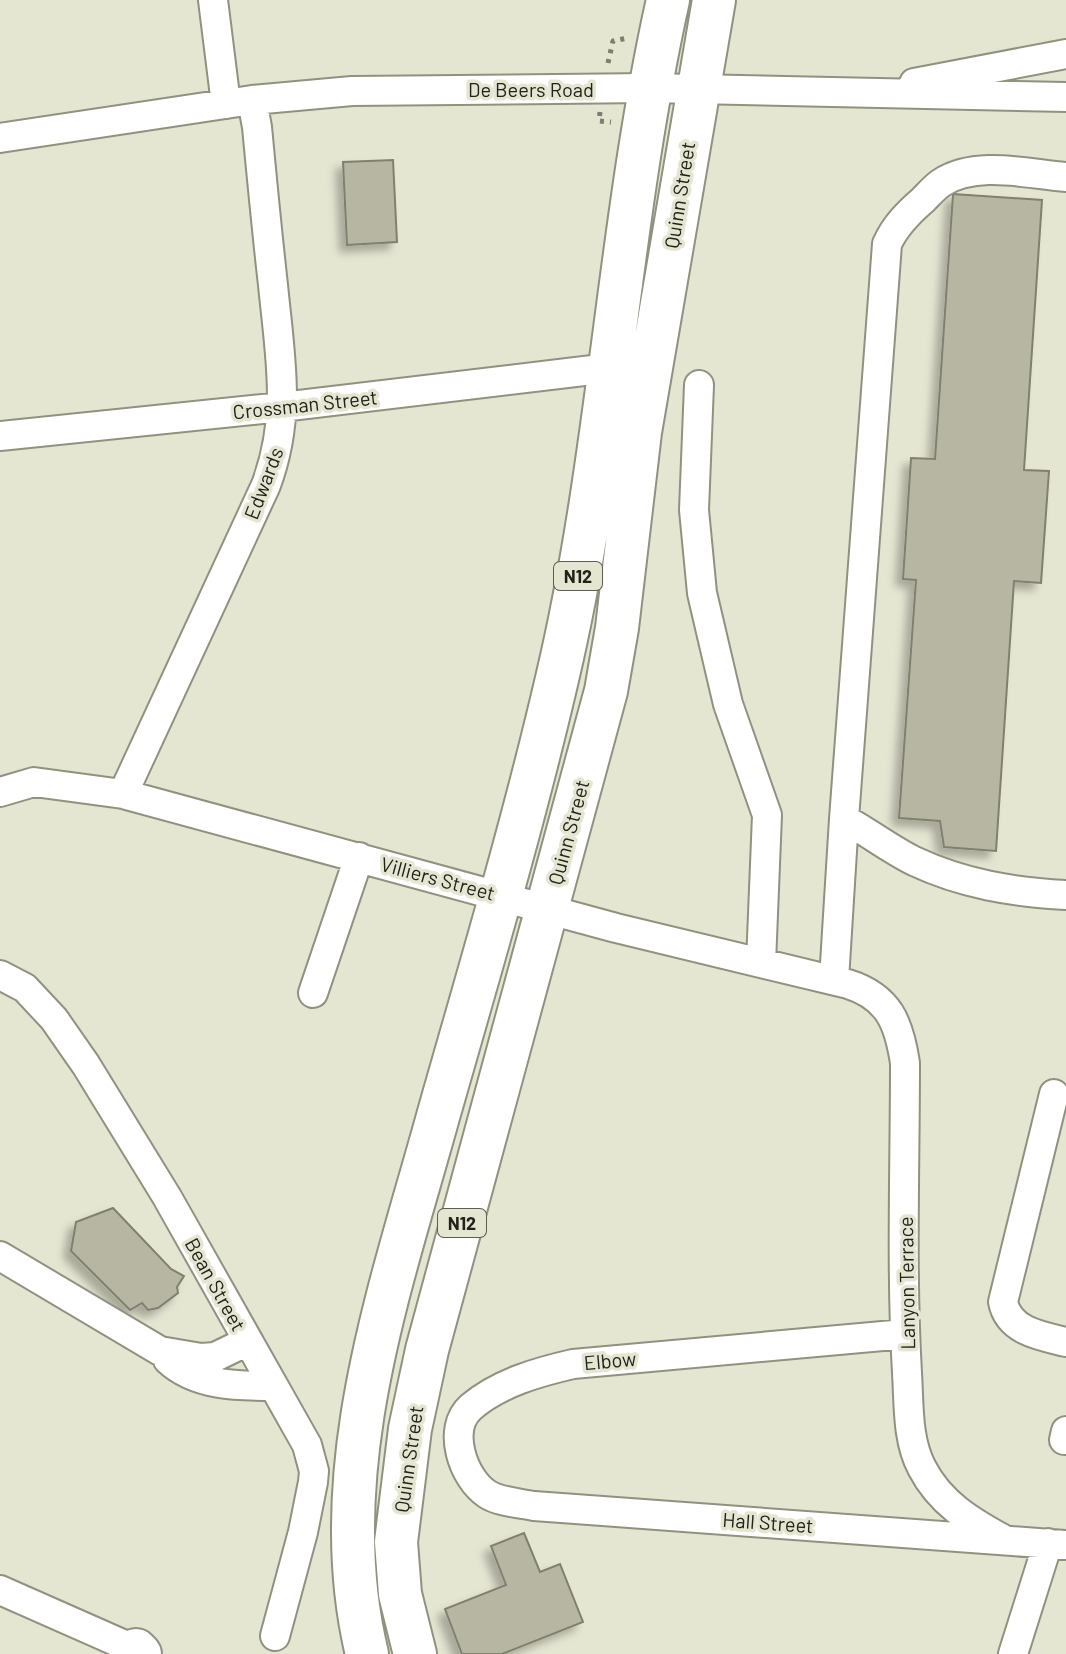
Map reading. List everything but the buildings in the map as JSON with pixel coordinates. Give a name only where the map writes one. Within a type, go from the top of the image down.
[{"type":"highway","name":"N12","points":[[367,1654],[360,1624],[352,1541],[352,1504],[363,1416],[387,1307],[558,677],[588,530],[649,88],[668,0]]},
{"type":"highway","name":"Quinn Street","points":[[415,1654],[400,1594],[396,1542],[410,1429],[427,1350],[606,691],[617,628],[640,432],[714,0]]},
{"type":"street","name":"Edwards","points":[[123,794],[266,485],[278,449],[282,407],[278,342],[257,127],[239,102],[213,0]]},
{"type":"street","points":[[859,93],[1066,54]]},
{"type":"street","name":"De Beers Road","points":[[0,138],[239,102],[352,91],[649,88],[1066,97]]},
{"type":"street","points":[[834,980],[887,244],[907,213],[942,183],[962,174],[984,171],[1066,177]]},
{"type":"street","name":"Crossman Street","points":[[0,436],[282,407],[609,368]]},
{"type":"street","points":[[699,385],[694,510],[702,593],[728,704],[767,815],[761,963]]},
{"type":"street","name":"Villiers Street","points":[[0,792],[34,782],[123,794],[616,928],[834,980],[874,994]]},
{"type":"street","points":[[844,819],[913,860],[974,885],[1066,895]]},
{"type":"street","points":[[313,993],[359,857]]},
{"type":"street","name":"Bean Street","points":[[0,975],[25,988],[54,1019],[86,1065],[167,1197],[307,1445],[314,1471],[303,1532],[275,1636]]},
{"type":"street","name":"Lanyon Terrace","points":[[874,994],[887,1008],[898,1031],[905,1063],[905,1334],[911,1435],[920,1465],[934,1488],[950,1506],[1003,1539]]},
{"type":"street","points":[[1054,1094],[1003,1302],[1006,1314],[1014,1324],[1029,1332],[1066,1342]]},
{"type":"street","points":[[0,1256],[160,1351],[185,1372],[232,1385],[273,1386]]},
{"type":"street","name":"Elbow","points":[[534,1506],[490,1496],[476,1485],[464,1467],[460,1428],[469,1409],[508,1384],[573,1364],[905,1334]]},
{"type":"street","points":[[160,1351],[201,1358],[215,1357],[248,1341]]},
{"type":"street","name":"Hall Street","points":[[534,1506],[1057,1544]]},
{"type":"street","points":[[1013,1654],[1057,1544]]},
{"type":"street","points":[[0,1590],[140,1653]]}]
